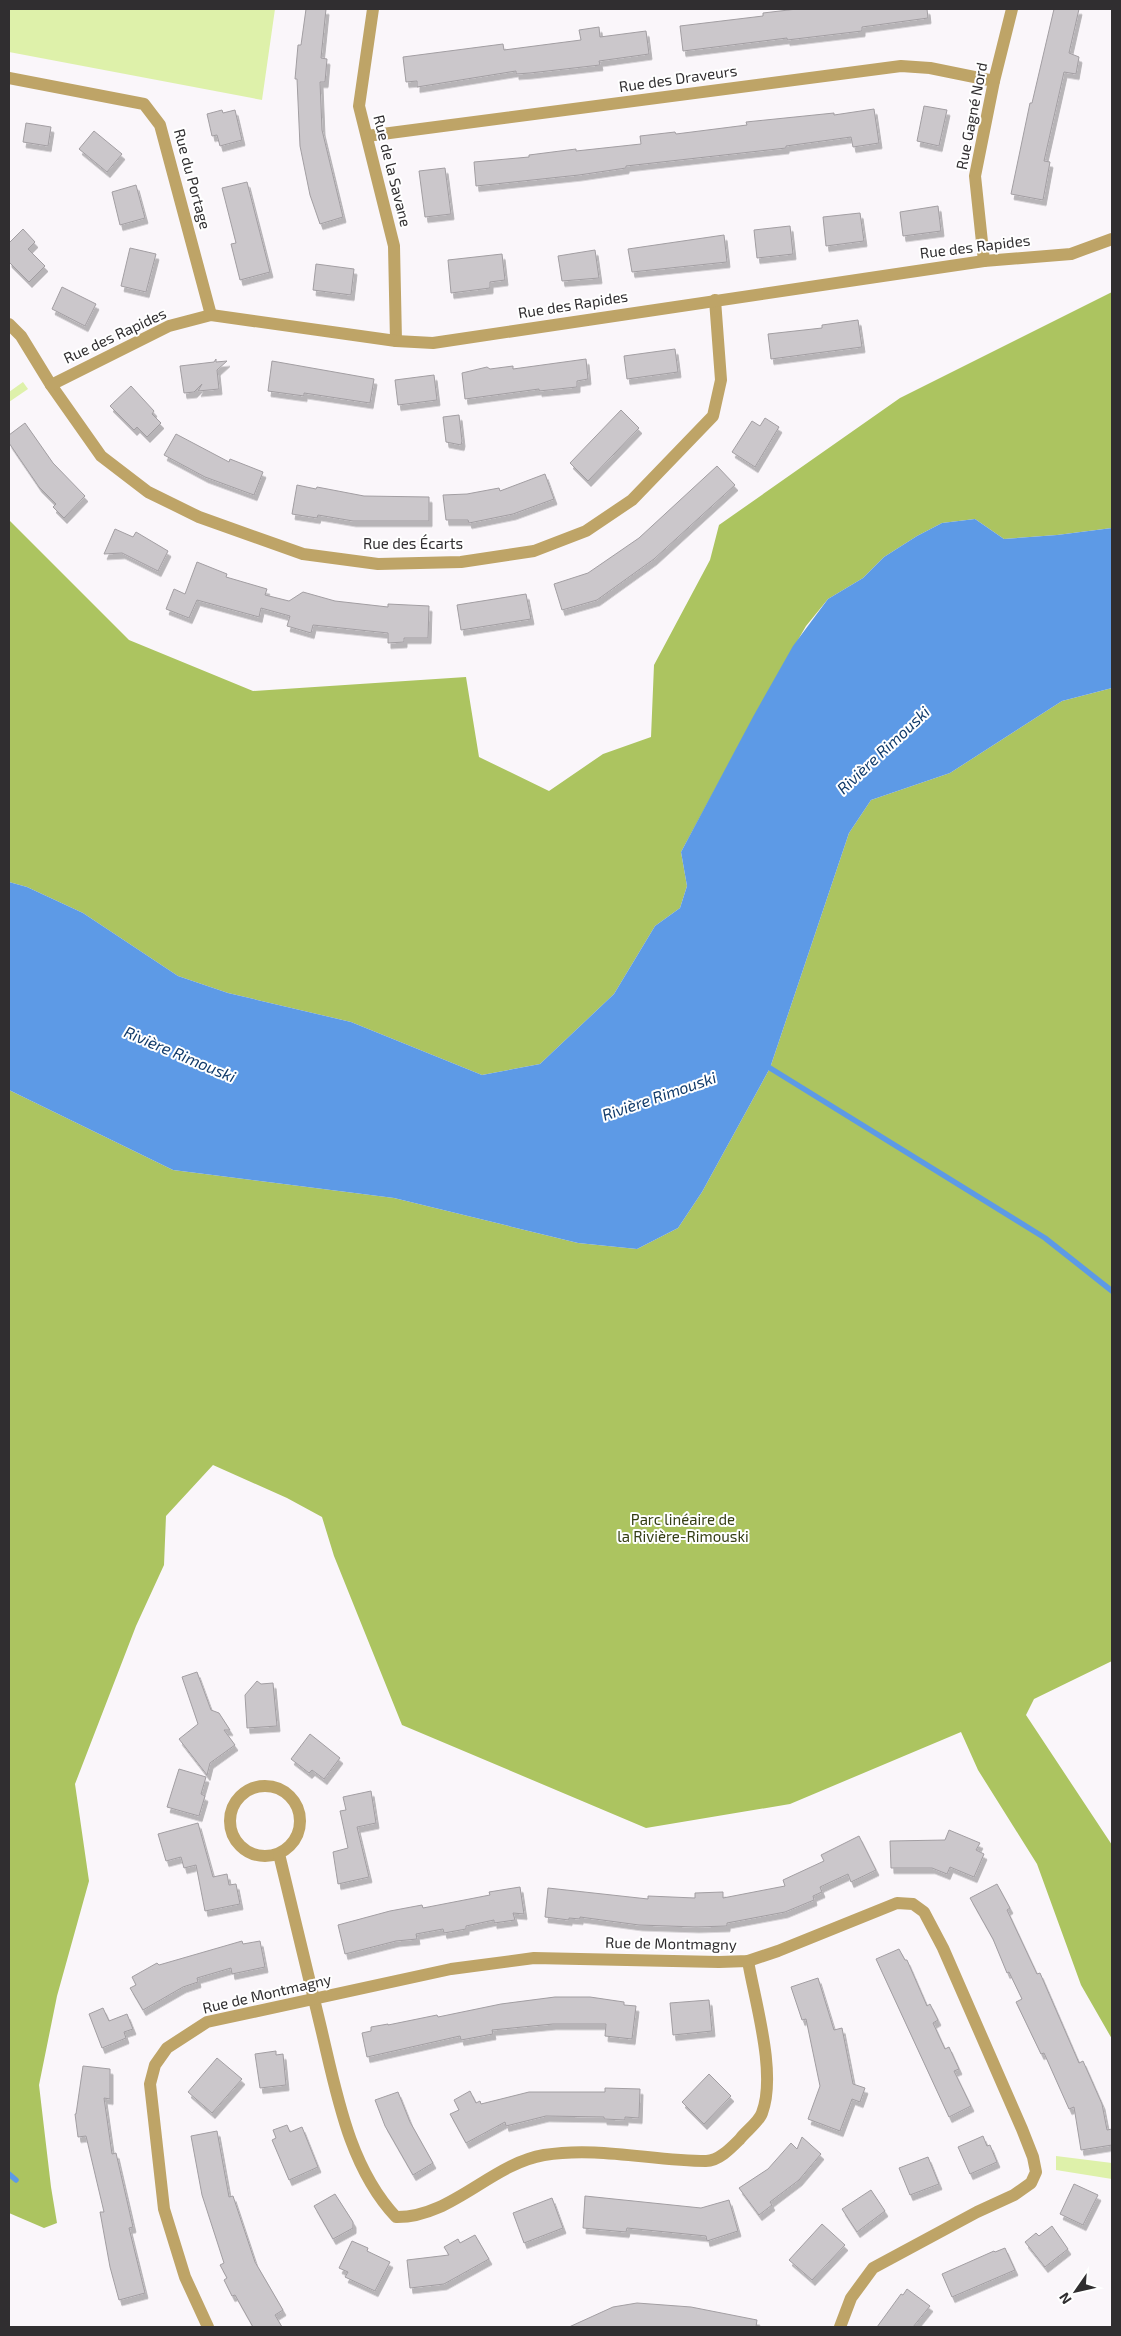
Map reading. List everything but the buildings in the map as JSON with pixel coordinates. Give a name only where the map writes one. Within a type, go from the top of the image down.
[{"type":"street","name":"Rue de la Savane","points":[[373,9],[359,106],[394,246],[396,341]]},
{"type":"street","name":"Rue Gagné Nord","points":[[984,260],[975,176],[994,81],[1012,9]]},
{"type":"street","name":"Rue des Draveurs","points":[[366,136],[901,66],[930,68],[994,81]]},
{"type":"street","name":"Rue du Portage","points":[[9,78],[144,104],[160,125],[211,315]]},
{"type":"street","name":"Rue des Rapides","points":[[51,384],[169,326],[211,315],[396,341],[433,343],[984,260],[1071,254],[1112,238]]},
{"type":"street","name":"Rue des Écarts","points":[[9,324],[21,336],[100,456],[148,492],[199,517],[303,554],[378,564],[462,562],[534,551],[586,531],[632,500],[713,416],[722,380],[715,300]]},
{"type":"street","points":[[266,1786],[284,1791],[293,1799],[299,1810],[300,1820],[295,1840],[279,1854],[267,1857],[255,1856],[244,1850],[236,1842],[231,1830],[230,1818],[232,1807],[239,1797],[249,1789],[266,1786]]},
{"type":"street","points":[[279,1854],[338,2101],[364,2173],[380,2201],[396,2217],[424,2214],[512,2167],[544,2155],[594,2153],[709,2162],[730,2150],[761,2116],[766,2100],[768,2066],[748,1961]]},
{"type":"street","name":"Rue de Montmagny","points":[[208,2327],[185,2277],[164,2209],[150,2084],[155,2065],[168,2048],[208,2022],[451,1969],[534,1958],[748,1961],[778,1951],[897,1903],[913,1904],[924,1912],[944,1948],[1033,2156],[1036,2172],[1031,2183],[1014,2195],[977,2212],[873,2268],[850,2298],[840,2327]]},
{"type":"green space","points":[[9,9],[275,9],[262,100],[9,52]]},
{"type":"green space","points":[[1112,292],[1112,528],[1004,539],[975,519],[942,523],[884,557],[863,578],[828,599],[806,626],[681,852],[687,886],[680,908],[655,926],[614,994],[540,1064],[482,1075],[351,1022],[228,993],[178,976],[83,913],[27,887],[9,882],[9,520],[129,640],[253,691],[466,677],[479,757],[549,791],[603,754],[651,737],[654,665],[710,560],[719,525],[900,398]]},
{"type":"green space","points":[[23,382],[28,389],[9,402],[9,392]]},
{"type":"green space","name":"Parc linéaire de la Rivière-Rimouski","points":[[1112,688],[1112,1661],[1034,1699],[1026,1715],[1112,1845],[1112,2039],[1081,1985],[1037,1864],[978,1770],[961,1732],[790,1804],[646,1828],[402,1725],[334,1556],[322,1517],[287,1498],[213,1465],[166,1516],[164,1565],[136,1626],[75,1784],[89,1881],[57,1996],[39,2085],[57,2223],[44,2228],[9,2213],[9,1090],[173,1170],[394,1198],[578,1243],[637,1249],[678,1228],[702,1192],[770,1068],[849,833],[871,800],[950,773],[1062,701]]},
{"type":"green space","points":[[1056,2156],[1112,2163],[1112,2179],[1056,2170]]},
{"type":"water","name":"Rivière Rimouski","points":[[975,519],[1004,539],[1112,528],[1112,688],[1062,701],[950,773],[871,800],[849,833],[770,1068],[702,1192],[678,1228],[637,1249],[578,1243],[394,1198],[173,1170],[9,1090],[9,882],[27,887],[83,913],[178,976],[228,993],[351,1022],[482,1075],[540,1064],[614,994],[655,926],[680,908],[687,886],[681,852],[793,646],[828,599],[863,578],[884,557],[917,536],[942,523]]},
{"type":"waterway","points":[[770,1068],[1045,1238],[1112,1291]]},
{"type":"waterway","points":[[9,2174],[16,2180]]}]
